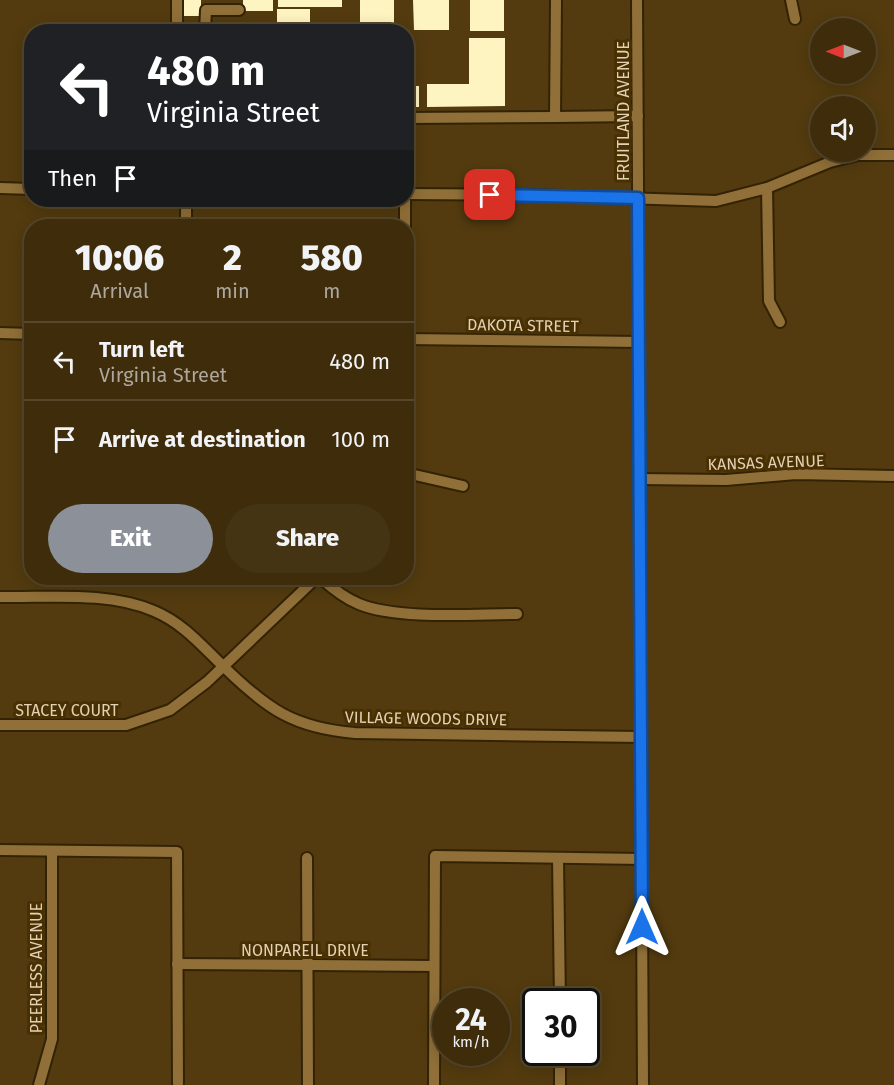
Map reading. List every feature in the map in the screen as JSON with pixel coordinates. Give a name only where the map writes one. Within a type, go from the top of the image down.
[{"type":"street","points":[[177,0],[177,24]]},
{"type":"street","points":[[555,117],[556,0]]},
{"type":"street","name":"FRUITLAND AVENUE","points":[[637,0],[643,1085]]},
{"type":"street","points":[[791,0],[795,19]]},
{"type":"street","points":[[205,24],[206,10],[238,10]]},
{"type":"street","points":[[414,118],[638,116]]},
{"type":"street","points":[[414,194],[716,201],[766,188],[830,162],[858,155],[894,155]]},
{"type":"street","points":[[0,188],[24,189]]},
{"type":"street","points":[[766,188],[769,301],[780,322]]},
{"type":"street","points":[[0,333],[24,334]]},
{"type":"street","name":"DAKOTA STREET","points":[[414,339],[639,342]]},
{"type":"street","name":"KANSAS AVENUE","points":[[639,479],[726,480],[796,474],[894,476]]},
{"type":"street","points":[[414,475],[463,486]]},
{"type":"street","name":"STACEY COURT","points":[[0,724],[126,724],[170,711],[224,667],[309,585]]},
{"type":"street","points":[[328,585],[347,598],[375,609],[424,614],[517,614]]},
{"type":"street","name":"VILLAGE WOODS DRIVE","points":[[0,597],[100,598],[123,601],[153,610],[186,629],[224,667],[268,705],[293,720],[323,729],[355,733],[641,737]]},
{"type":"street","points":[[0,850],[177,852],[178,1083]]},
{"type":"street","name":"PEERLESS AVENUE","points":[[39,1085],[52,1039],[52,851]]},
{"type":"street","points":[[434,1085],[435,856],[642,859]]},
{"type":"street","points":[[307,858],[308,1085]]},
{"type":"street","points":[[558,858],[560,988]]},
{"type":"street","name":"NONPAREIL DRIVE","points":[[177,964],[433,966]]},
{"type":"street","points":[[560,1066],[560,1085]]},
{"type":"building","points":[[182,0],[201,0],[201,16],[182,16]]},
{"type":"building","points":[[243,0],[273,0],[273,11],[243,11]]},
{"type":"building","points":[[278,0],[342,0],[342,7],[278,7]]},
{"type":"building","points":[[360,0],[394,0],[394,24],[360,24]]},
{"type":"building","points":[[413,0],[449,0],[449,30],[414,30]]},
{"type":"building","points":[[470,0],[504,0],[504,31],[470,31]]},
{"type":"building","points":[[277,9],[310,9],[310,24],[277,24]]},
{"type":"building","points":[[469,38],[505,38],[505,106],[427,107],[427,84],[469,84]]},
{"type":"building","points":[[414,86],[419,86],[419,107],[414,107]]},
{"type":"route","points":[[490,195],[638,198],[642,927]]}]
